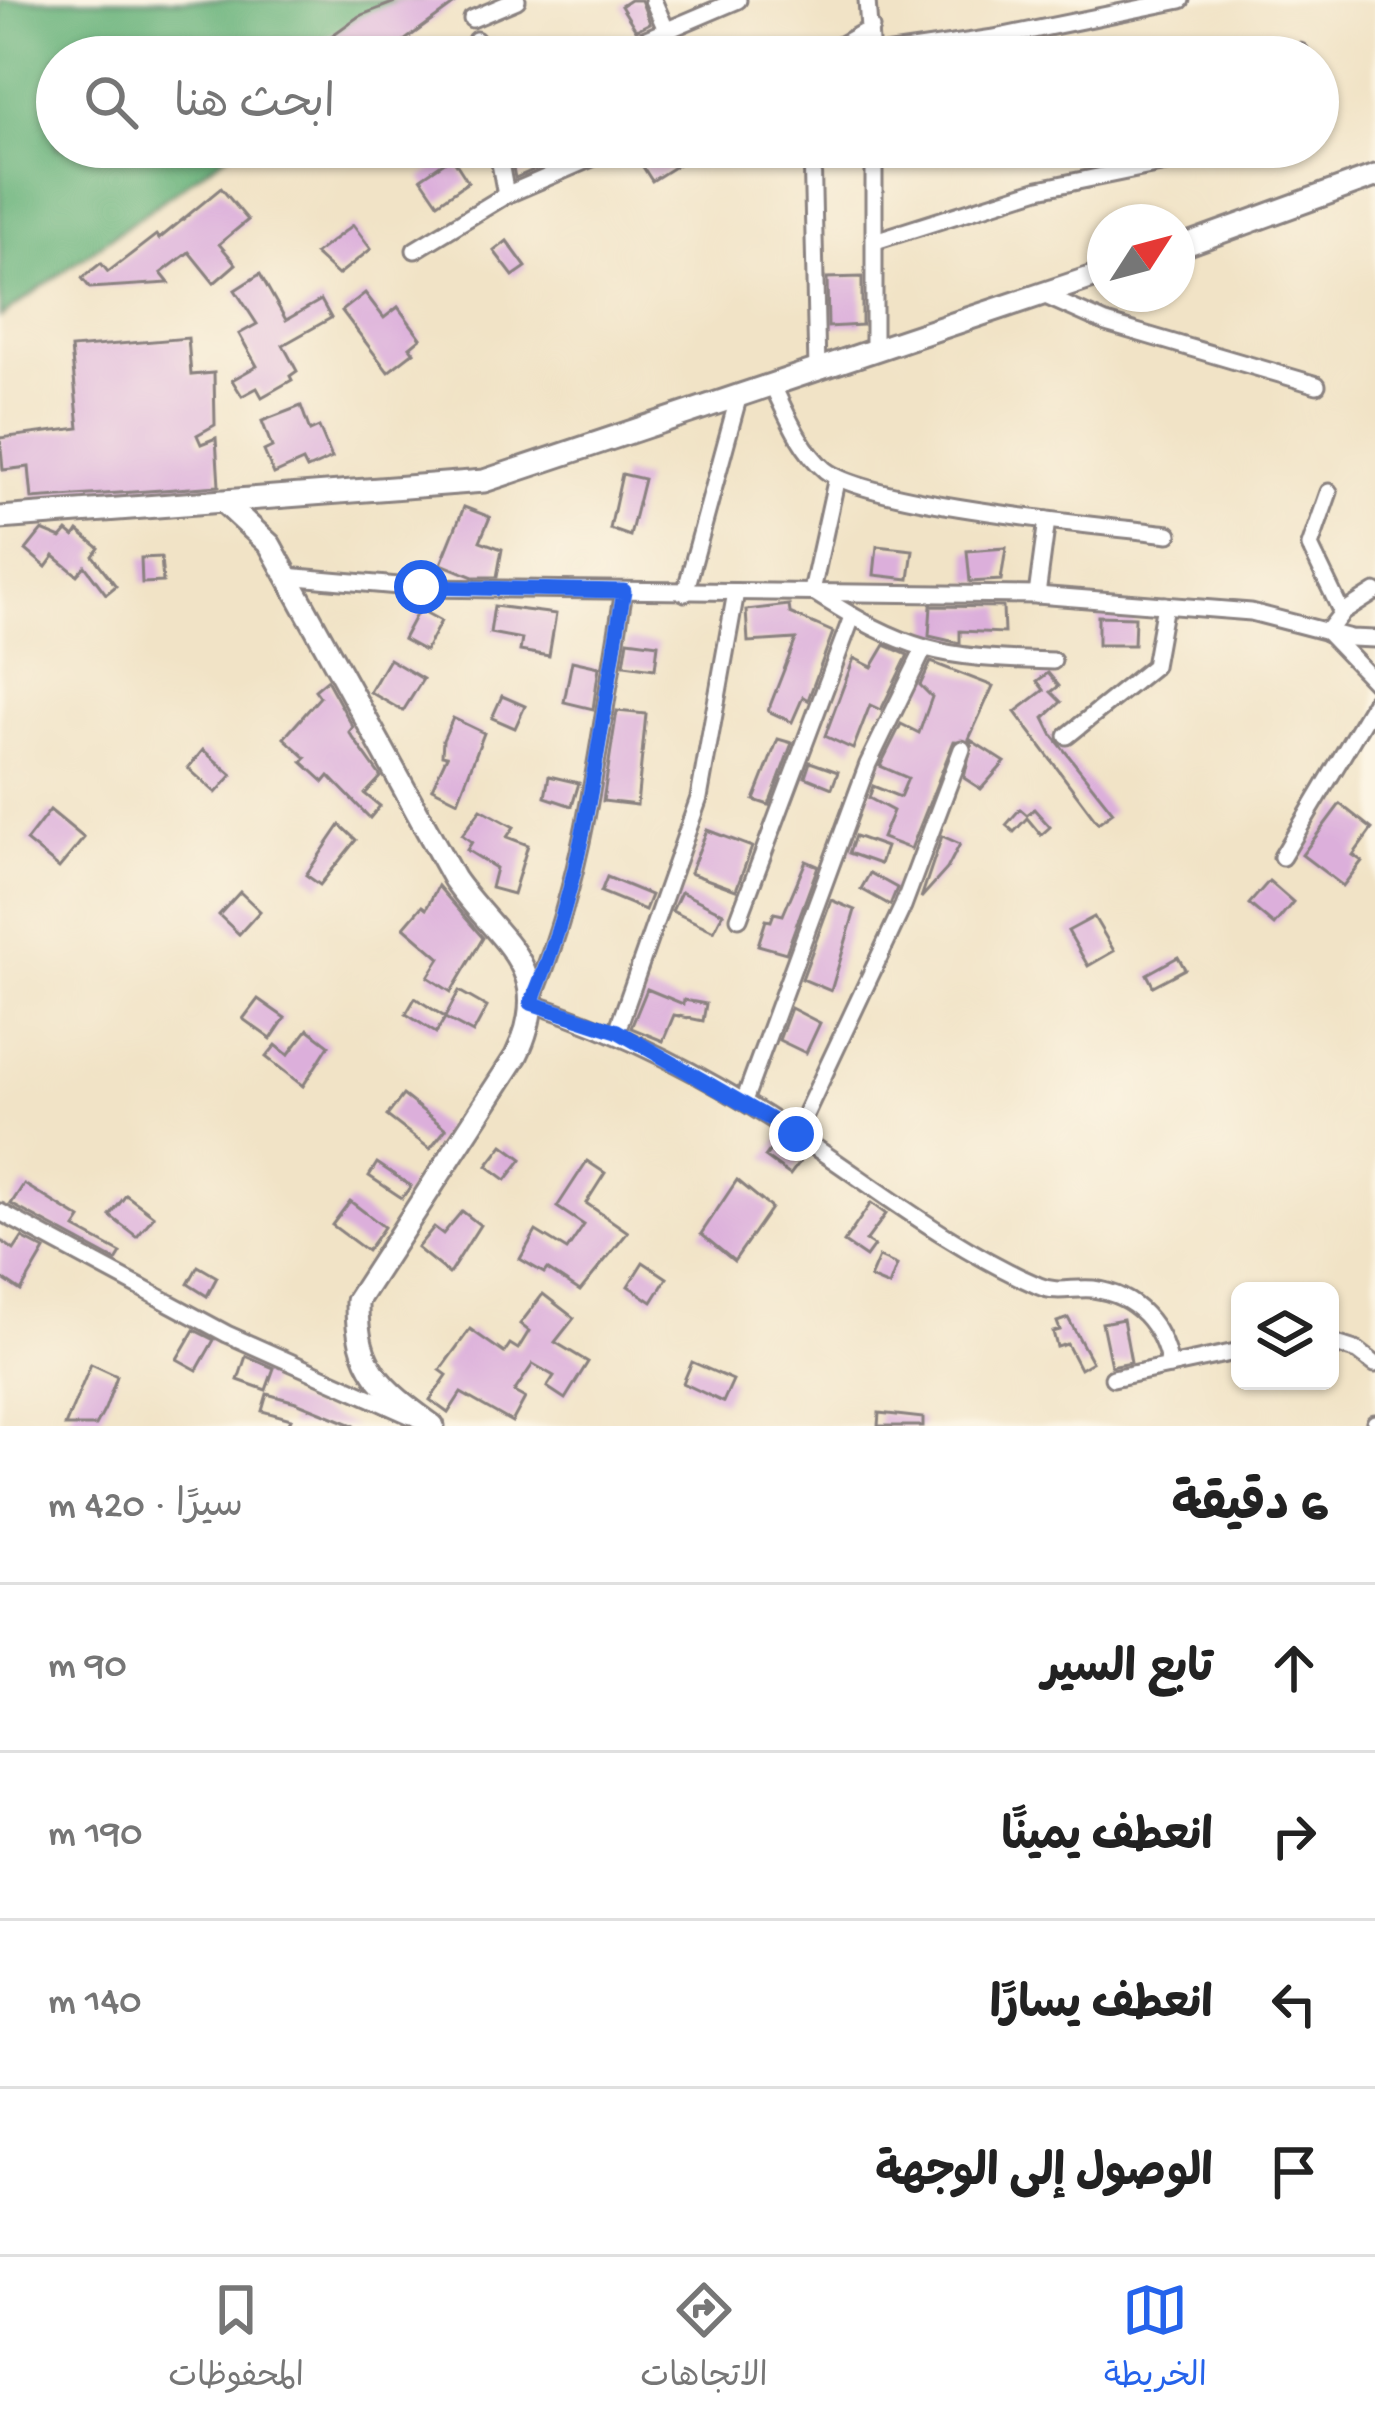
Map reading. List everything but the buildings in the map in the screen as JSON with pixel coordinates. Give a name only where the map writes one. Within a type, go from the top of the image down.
[{"type":"main road","points":[[1195,241],[1375,176]]},
{"type":"main road","points":[[0,518],[484,482],[1087,279]]},
{"type":"main road","points":[[270,545],[274,497]]},
{"type":"main road","points":[[226,504],[270,545],[454,879],[516,951],[528,974],[529,1030],[516,1056],[357,1301],[356,1339],[372,1374],[433,1426]]},
{"type":"street","points":[[472,19],[517,0]]},
{"type":"street","points":[[652,0],[669,36]]},
{"type":"street","points":[[653,36],[738,0]]},
{"type":"street","points":[[867,0],[871,36]]},
{"type":"street","points":[[1004,36],[1181,0]]},
{"type":"street","points":[[857,36],[871,28]]},
{"type":"street","points":[[501,168],[506,195]]},
{"type":"street","points":[[415,250],[506,195],[568,168]]},
{"type":"street","points":[[812,168],[817,370]]},
{"type":"street","points":[[874,351],[877,168]]},
{"type":"street","points":[[874,241],[1039,189],[1141,168]]},
{"type":"street","points":[[1043,295],[1106,323],[1317,385]]},
{"type":"street","points":[[772,385],[795,433],[837,478],[926,500],[1169,534]]},
{"type":"street","points":[[685,592],[739,395]]},
{"type":"street","points":[[812,591],[837,478]]},
{"type":"street","points":[[1329,492],[1310,546],[1342,613]]},
{"type":"street","points":[[1037,595],[1047,520]]},
{"type":"street","points":[[286,577],[421,587],[1037,595],[1252,612],[1375,639]]},
{"type":"street","points":[[624,591],[571,889],[555,949],[531,1003],[617,1031],[744,1101],[893,1205],[1044,1288],[1094,1289],[1123,1300],[1154,1320],[1164,1335],[1170,1366]]},
{"type":"street","points":[[812,591],[852,617],[923,651],[1053,662]]},
{"type":"street","points":[[617,1031],[699,798],[736,592]]},
{"type":"street","points":[[1327,632],[1342,613],[1375,592]]},
{"type":"street","points":[[1067,736],[1154,666],[1165,605]]},
{"type":"street","points":[[739,918],[852,617]]},
{"type":"street","points":[[1327,632],[1375,682]]},
{"type":"street","points":[[744,1101],[868,764],[923,651]]},
{"type":"street","points":[[1282,857],[1375,701]]},
{"type":"street","points":[[796,1134],[903,906],[962,749]]},
{"type":"street","points":[[0,1212],[227,1334],[433,1426]]},
{"type":"street","points":[[1339,1345],[1375,1364]]},
{"type":"street","points":[[1113,1378],[1231,1353]]},
{"type":"green space","points":[[0,0],[422,0],[377,36],[36,36],[36,168],[208,168],[0,317]]},
{"type":"route","points":[[421,587],[624,591],[571,889],[555,949],[531,1003],[617,1031],[796,1134]]}]
